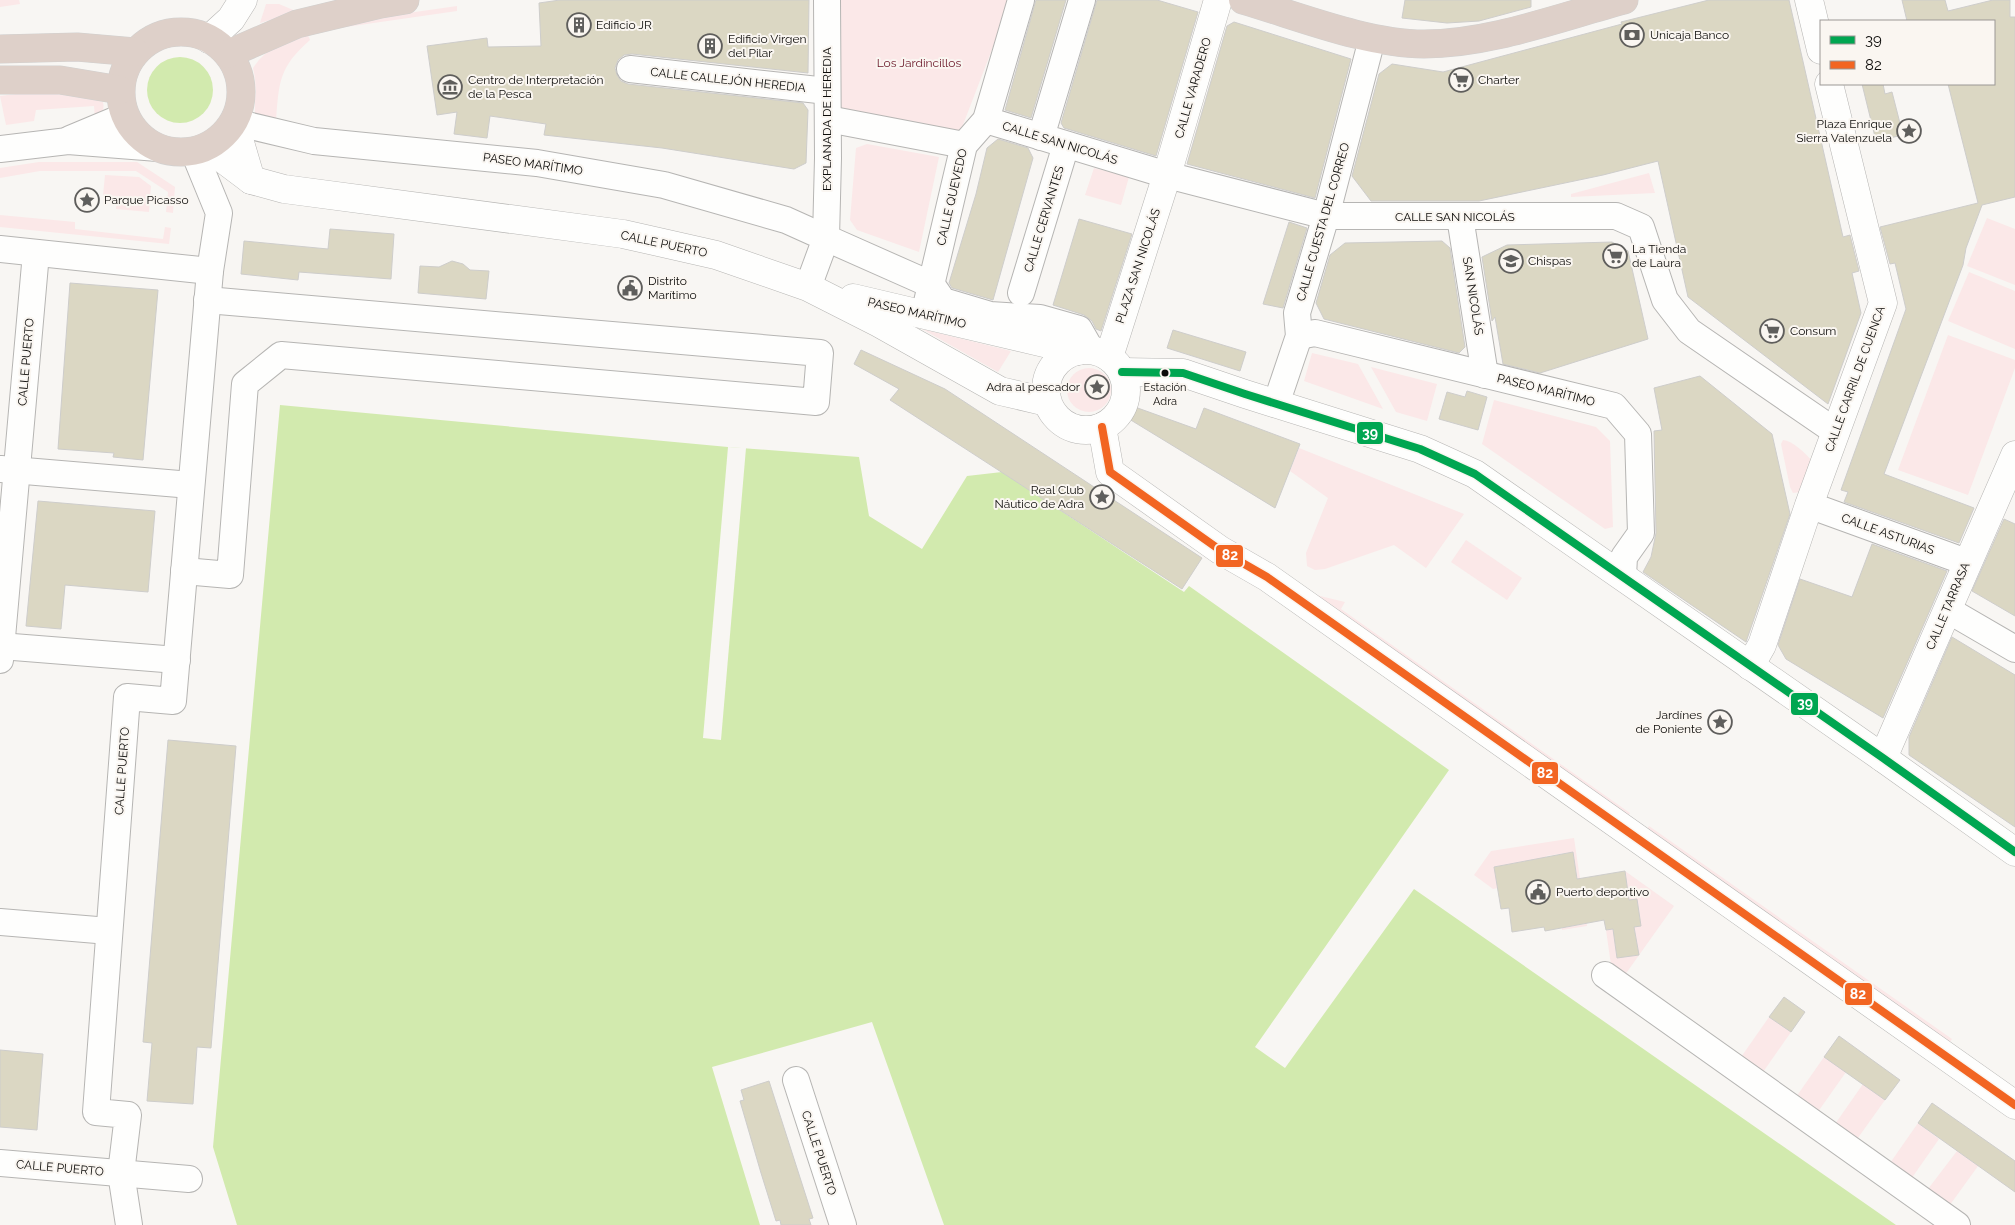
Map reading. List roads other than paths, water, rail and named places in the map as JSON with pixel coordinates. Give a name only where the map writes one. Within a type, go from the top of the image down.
[{"type":"highway","points":[[1243,0],[1372,39],[1423,44],[1483,38],[1624,0]]},
{"type":"highway","points":[[219,47],[297,24],[393,2]]},
{"type":"highway","points":[[172,33],[191,33],[219,47],[237,70],[241,87],[240,105],[234,122],[222,137],[200,150],[173,153],[146,142],[136,133],[125,116],[121,104],[120,90],[126,66],[135,52],[155,38],[172,33]]},
{"type":"highway","points":[[0,49],[78,47],[135,52]]},
{"type":"highway","points":[[0,80],[60,80],[120,90]]},
{"type":"street","points":[[219,47],[231,19],[242,0]]},
{"type":"street","points":[[351,0],[393,2]]},
{"type":"street","name":"EXPLANADA DE HEREDIA","points":[[826,238],[827,0]]},
{"type":"street","name":"CALLE QUEVEDO","points":[[924,315],[964,145],[986,120],[1021,0]]},
{"type":"street","points":[[1041,137],[1082,0]]},
{"type":"street","name":"CALLE VARADERO","points":[[1168,175],[1218,0]]},
{"type":"street","points":[[1809,0],[1820,46]]},
{"type":"street","name":"CALLE CUESTA DEL CORREO","points":[[1276,404],[1299,336],[1297,313],[1326,216],[1372,39]]},
{"type":"street","name":"CALLE CALLEJÓN HEREDIA","points":[[630,69],[827,91]]},
{"type":"street","name":"CALLE CARRIL DE CUENCA","points":[[1750,666],[1762,645],[1809,506],[1883,303],[1830,85]]},
{"type":"street","points":[[68,141],[125,116]]},
{"type":"street","points":[[828,118],[964,145]]},
{"type":"street","name":"CALLE SAN NICOLÁS","points":[[986,120],[1168,175],[1326,216],[1616,216],[1641,228],[1666,300],[1689,331],[1836,432]]},
{"type":"street","points":[[234,122],[252,180]]},
{"type":"street","name":"PASEO MARÍTIMO","points":[[234,122],[314,141],[537,162],[664,185],[786,220],[932,285]]},
{"type":"street","points":[[0,149],[68,141],[158,148]]},
{"type":"street","name":"CALLE CERVANTES","points":[[1021,293],[1066,145]]},
{"type":"street","name":"CALLE PUERTO","points":[[200,150],[252,180],[284,189],[623,234],[716,255],[808,287],[879,323],[1000,391],[1048,402]]},
{"type":"street","name":"CALLE PUERTO","points":[[129,1225],[121,1173],[128,1115],[96,1112],[127,697],[173,701],[207,300],[219,212],[200,150]]},
{"type":"street","name":"PLAZA SAN NICOLÁS","points":[[1100,357],[1168,175]]},
{"type":"street","name":"SAN NICOLÁS","points":[[1460,217],[1485,375]]},
{"type":"street","points":[[808,287],[826,238]]},
{"type":"street","points":[[0,249],[210,271]]},
{"type":"street","name":"CALLE PUERTO","points":[[36,253],[8,470],[0,651],[177,660]]},
{"type":"street","points":[[932,285],[943,300],[990,315],[1040,318],[1079,329],[1100,357],[1126,384],[1126,397],[1121,410],[1113,420],[1102,427],[1089,430],[1063,423],[1054,414],[1048,402],[1046,389],[1048,376],[1055,364],[1065,355],[1100,357]]},
{"type":"street","name":"PASEO MARÍTIMO","points":[[808,287],[1100,357],[1183,373],[1420,449],[1475,474],[2015,852]]},
{"type":"street","points":[[184,571],[230,575],[245,384],[281,355],[816,402],[820,354],[207,300]]},
{"type":"street","name":"PASEO MARÍTIMO","points":[[1299,336],[1315,333],[1614,406],[1638,434],[1641,533],[1624,557],[1622,576]]},
{"type":"street","points":[[1102,427],[1110,472],[1220,550],[1267,577],[2015,1105]]},
{"type":"street","name":"CALLE TARRASA","points":[[1883,758],[1948,610],[1966,562],[2014,462]]},
{"type":"street","points":[[8,470],[191,485]]},
{"type":"street","name":"CALLE ASTURIAS","points":[[1809,506],[1966,562]]},
{"type":"street","points":[[1948,610],[2015,649]]},
{"type":"street","points":[[0,922],[110,931]]},
{"type":"street","points":[[1604,975],[1957,1225]]},
{"type":"street","name":"CALLE PUERTO","points":[[796,1080],[843,1225]]},
{"type":"street","name":"CALLE PUERTO","points":[[0,1163],[189,1179]]},
{"type":"place","name":"Edificio JR","points":[[579,25]]},
{"type":"place","name":"Unicaja Banco","points":[[1632,35]]},
{"type":"place","name":"Edificio Virgen del Pilar","points":[[710,46]]},
{"type":"place","name":"Charter","points":[[1461,80]]},
{"type":"place","name":"Centro de Interpretación de la Pesca","points":[[450,87]]},
{"type":"place","name":"Plaza Enrique Sierra Valenzuela","points":[[1909,131]]},
{"type":"place","name":"Parque Picasso","points":[[87,200]]},
{"type":"place","name":"La Tienda de Laura","points":[[1615,256]]},
{"type":"place","name":"Chispas","points":[[1511,261]]},
{"type":"place","name":"Distrito Marítimo","points":[[630,288]]},
{"type":"place","name":"Consum","points":[[1772,331]]},
{"type":"place","name":"Estación Adra","points":[[1165,373]]},
{"type":"place","name":"Adra al pescador","points":[[1097,387]]},
{"type":"place","name":"Real Club Náutico de Adra","points":[[1102,497]]},
{"type":"place","name":"Jardínes de Poniente","points":[[1720,722]]},
{"type":"place","name":"Puerto deportivo","points":[[1538,892]]},
{"type":"park label","name":"Los Jardincillos","points":[[919,63]]}]
